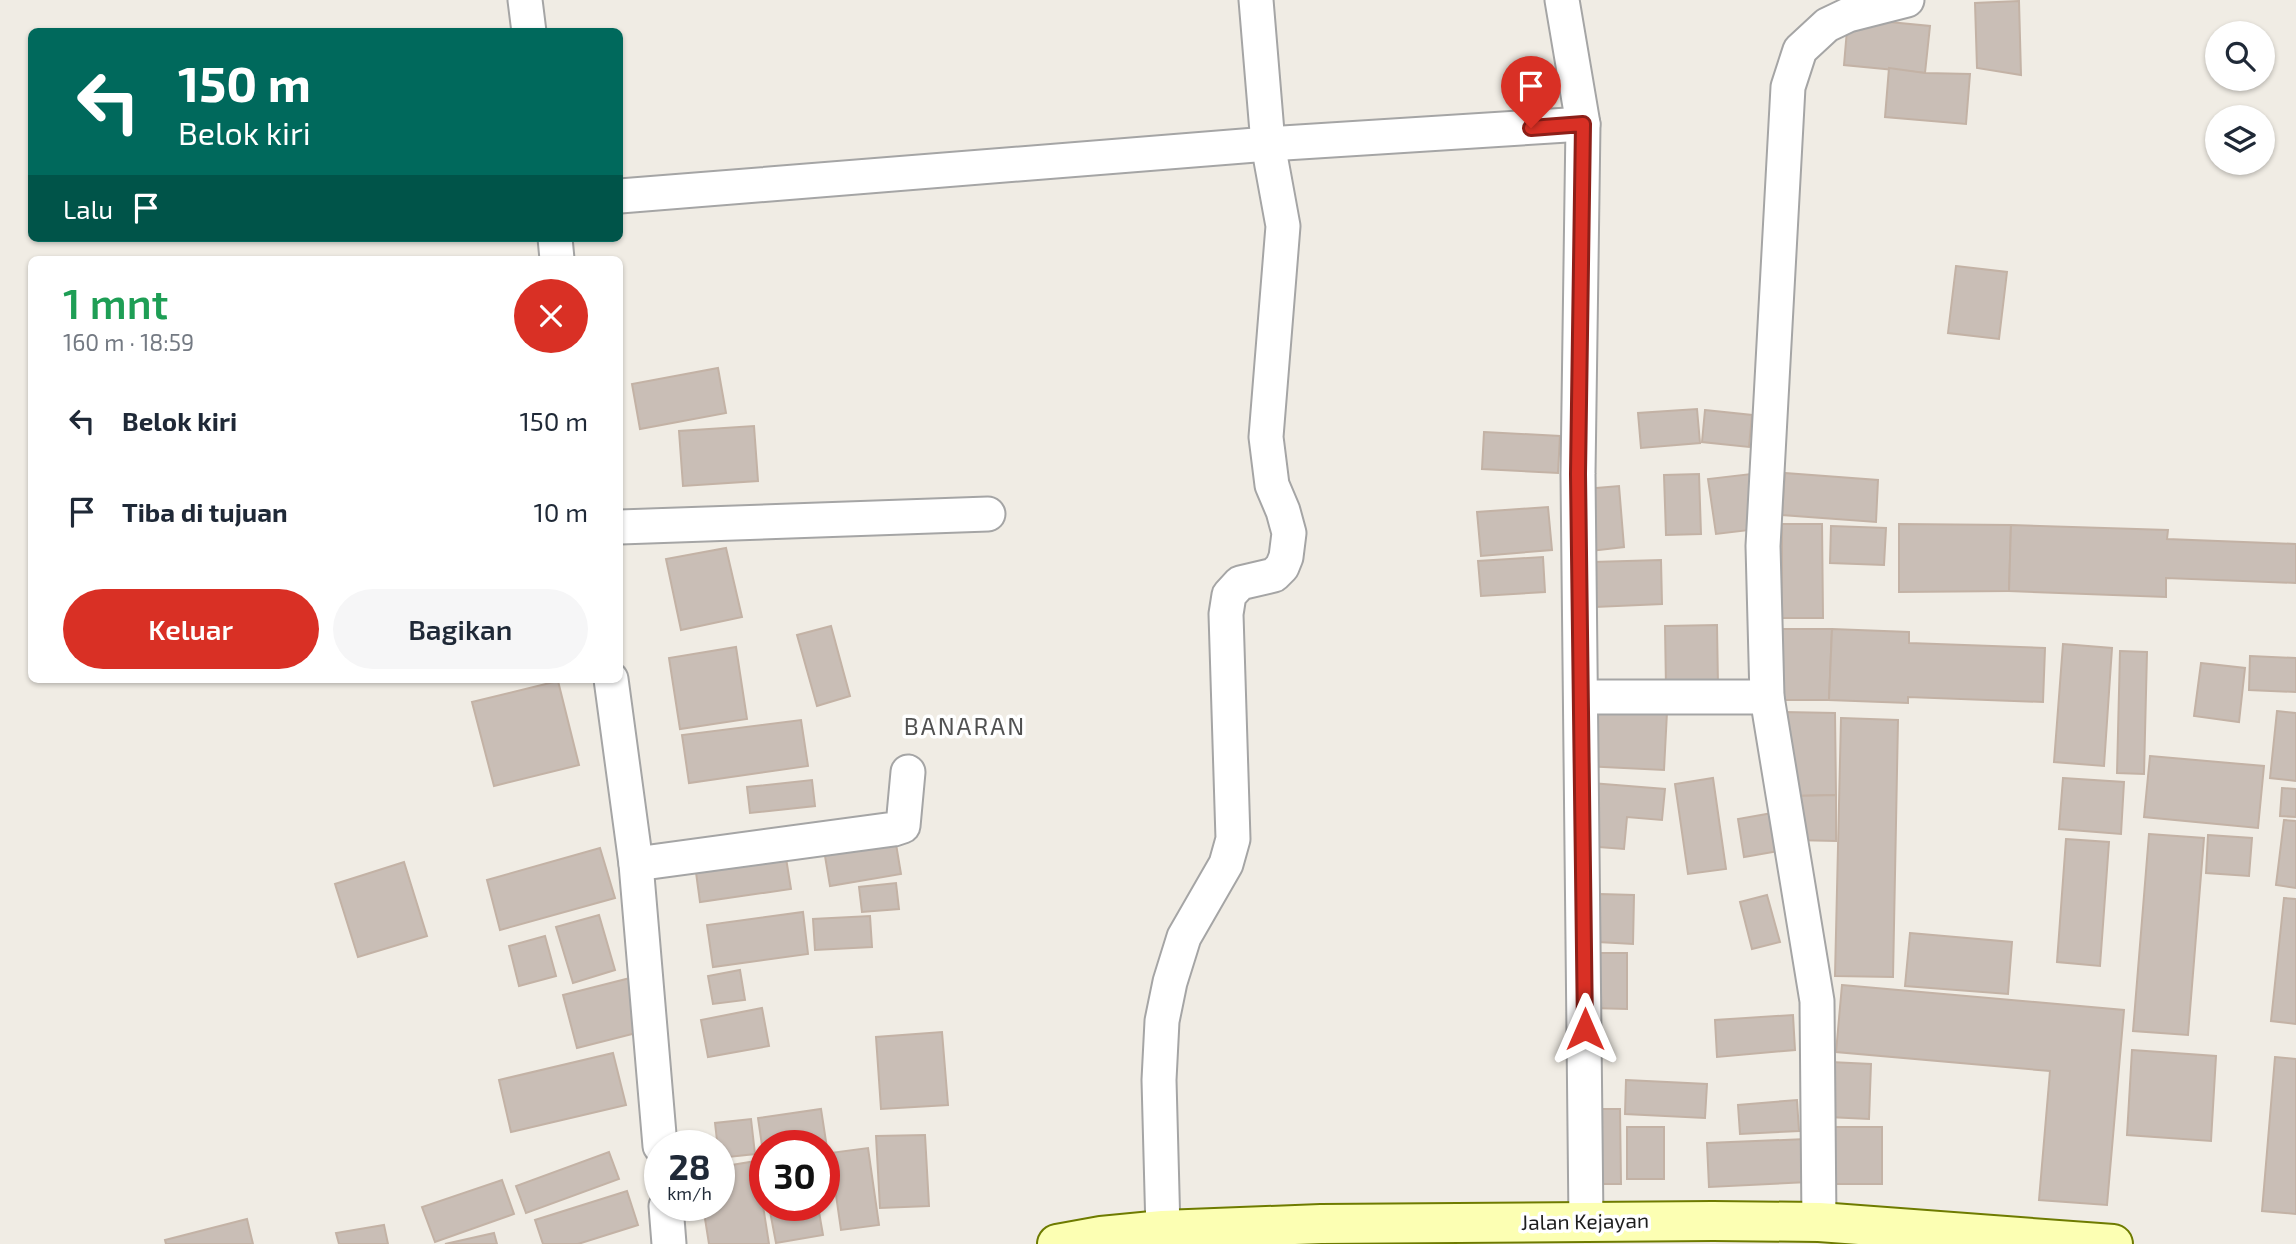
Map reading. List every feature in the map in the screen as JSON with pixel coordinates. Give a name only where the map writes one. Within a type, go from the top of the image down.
[{"type":"main road","name":"Jalan Kejayan","points":[[1057,1244],[1163,1230],[1321,1224],[1819,1222],[2113,1244]]},
{"type":"street","points":[[526,0],[529,28]]},
{"type":"street","points":[[1163,1230],[1159,1080],[1162,1021],[1170,982],[1184,937],[1226,864],[1233,839],[1226,614],[1229,596],[1240,583],[1274,575],[1282,567],[1289,533],[1272,485],[1266,437],[1283,226],[1268,144],[1256,0]]},
{"type":"street","points":[[1562,0],[1583,124],[1578,474],[1586,1222]]},
{"type":"street","points":[[1819,1222],[1817,1001],[1767,697],[1763,545],[1788,87],[1800,50],[1827,25],[1848,15],[1907,0]]},
{"type":"street","points":[[623,196],[1268,144],[1583,124]]},
{"type":"street","points":[[623,527],[988,514]]},
{"type":"street","points":[[612,683],[636,864],[659,1130]]},
{"type":"street","points":[[1582,697],[1767,697]]},
{"type":"street","points":[[636,864],[903,826],[908,772]]},
{"type":"street","points":[[667,1221],[669,1244]]},
{"type":"building","points":[[2019,1],[2021,75],[1977,68],[1975,3]]},
{"type":"building","points":[[1848,18],[1930,26],[1925,73],[1844,65]]},
{"type":"building","points":[[1889,68],[1925,73],[1970,74],[1966,124],[1885,117]]},
{"type":"building","points":[[1956,266],[2007,272],[1999,339],[1948,333]]},
{"type":"building","points":[[718,368],[726,413],[640,429],[632,384]]},
{"type":"building","points":[[1697,409],[1700,443],[1641,448],[1638,413]]},
{"type":"building","points":[[1705,410],[1752,415],[1749,447],[1702,442]]},
{"type":"building","points":[[754,426],[758,481],[683,486],[679,431]]},
{"type":"building","points":[[1484,432],[1560,436],[1558,473],[1482,469]]},
{"type":"building","points":[[1785,473],[1878,480],[1876,522],[1782,515]]},
{"type":"building","points":[[1699,474],[1701,534],[1666,535],[1664,475]]},
{"type":"building","points":[[1751,474],[1758,529],[1716,534],[1708,479]]},
{"type":"building","points":[[1619,486],[1624,547],[1591,551],[1585,489]]},
{"type":"building","points":[[1548,507],[1552,550],[1481,556],[1477,512]]},
{"type":"building","points":[[1782,524],[1822,524],[1823,618],[1782,618]]},
{"type":"building","points":[[1899,524],[2011,525],[2009,591],[1899,592]]},
{"type":"building","points":[[2011,525],[2168,530],[2167,539],[2296,544],[2296,583],[2166,578],[2166,597],[2009,591]]},
{"type":"building","points":[[1831,526],[1886,528],[1884,565],[1830,563]]},
{"type":"building","points":[[726,548],[742,617],[681,630],[666,559]]},
{"type":"building","points":[[1543,557],[1545,592],[1481,596],[1478,561]]},
{"type":"building","points":[[1661,560],[1662,604],[1595,607],[1593,562]]},
{"type":"building","points":[[1717,625],[1718,687],[1666,688],[1665,626]]},
{"type":"building","points":[[831,626],[850,696],[817,706],[797,635]]},
{"type":"building","points":[[1777,629],[1832,629],[1829,700],[1776,700]]},
{"type":"building","points":[[1832,629],[1909,632],[1909,643],[2045,648],[2043,702],[1908,697],[1908,703],[1829,700]]},
{"type":"building","points":[[2063,644],[2112,648],[2104,766],[2054,762]]},
{"type":"building","points":[[736,647],[747,719],[680,729],[669,658]]},
{"type":"building","points":[[2120,651],[2147,652],[2144,774],[2117,773]]},
{"type":"building","points":[[2250,656],[2296,658],[2296,692],[2249,690]]},
{"type":"building","points":[[2201,663],[2245,668],[2239,722],[2194,716]]},
{"type":"building","points":[[558,683],[579,765],[494,786],[472,702]]},
{"type":"building","points":[[1587,707],[1667,712],[1664,770],[1584,766]]},
{"type":"building","points":[[2277,711],[2296,713],[2296,781],[2270,778]]},
{"type":"building","points":[[1784,712],[1835,713],[1836,795],[1794,796]]},
{"type":"building","points":[[1841,718],[1898,720],[1893,977],[1835,976]]},
{"type":"building","points":[[801,720],[808,766],[689,783],[682,735]]},
{"type":"building","points":[[2150,756],[2264,766],[2258,828],[2144,817]]},
{"type":"building","points":[[1713,778],[1726,869],[1688,874],[1675,784]]},
{"type":"building","points":[[2063,778],[2124,782],[2121,834],[2059,829]]},
{"type":"building","points":[[812,780],[815,806],[750,813],[747,787]]},
{"type":"building","points":[[1591,783],[1665,789],[1662,820],[1627,817],[1624,849],[1586,846]]},
{"type":"building","points":[[2282,788],[2296,789],[2296,817],[2280,816]]},
{"type":"building","points":[[1836,795],[1836,841],[1794,840],[1794,796]]},
{"type":"building","points":[[1778,812],[1785,850],[1744,857],[1738,819]]},
{"type":"building","points":[[2284,820],[2296,821],[2296,888],[2276,885]]},
{"type":"building","points":[[2149,834],[2204,838],[2188,1035],[2133,1031]]},
{"type":"building","points":[[2208,835],[2252,838],[2249,876],[2206,873]]},
{"type":"building","points":[[895,838],[901,874],[830,886],[824,850]]},
{"type":"building","points":[[2066,839],[2109,842],[2100,966],[2057,962]]},
{"type":"building","points":[[600,848],[615,898],[500,930],[487,880]]},
{"type":"building","points":[[785,852],[791,889],[700,902],[695,865]]},
{"type":"building","points":[[404,862],[427,936],[358,957],[335,884]]},
{"type":"building","points":[[896,883],[899,909],[862,912],[859,887]]},
{"type":"building","points":[[1600,894],[1634,895],[1633,944],[1598,942]]},
{"type":"building","points":[[1767,895],[1780,942],[1752,949],[1740,902]]},
{"type":"building","points":[[2284,898],[2296,899],[2296,1024],[2271,1021]]},
{"type":"building","points":[[803,912],[808,954],[713,967],[707,925]]},
{"type":"building","points":[[599,915],[615,970],[573,983],[556,927]]},
{"type":"building","points":[[870,916],[872,947],[815,950],[813,919]]},
{"type":"building","points":[[1910,933],[2012,942],[2008,994],[1905,986]]},
{"type":"building","points":[[545,936],[556,976],[519,986],[509,946]]},
{"type":"building","points":[[1591,953],[1627,953],[1627,1009],[1591,1008]]},
{"type":"building","points":[[740,970],[745,1000],[713,1004],[708,976]]},
{"type":"building","points":[[630,978],[644,1031],[577,1048],[563,995]]},
{"type":"building","points":[[1842,985],[2124,1010],[2107,1205],[2039,1200],[2050,1071],[1836,1052]]},
{"type":"building","points":[[762,1008],[769,1046],[708,1057],[701,1020]]},
{"type":"building","points":[[1793,1015],[1795,1050],[1717,1057],[1715,1020]]},
{"type":"building","points":[[942,1032],[948,1105],[881,1109],[876,1037]]},
{"type":"building","points":[[2132,1050],[2216,1056],[2211,1141],[2127,1135]]},
{"type":"building","points":[[613,1053],[626,1105],[511,1132],[499,1080]]},
{"type":"building","points":[[2275,1057],[2296,1059],[2296,1214],[2262,1211]]},
{"type":"building","points":[[1830,1062],[1871,1064],[1869,1119],[1828,1117]]},
{"type":"building","points":[[1626,1080],[1707,1084],[1705,1118],[1625,1114]]},
{"type":"building","points":[[1797,1100],[1799,1131],[1740,1134],[1738,1105]]},
{"type":"building","points":[[821,1109],[824,1130],[760,1130],[758,1118]]},
{"type":"building","points":[[1588,1109],[1620,1109],[1621,1184],[1589,1184]]},
{"type":"building","points":[[751,1119],[749,1155],[735,1156],[735,1130],[716,1130],[715,1123]]},
{"type":"building","points":[[1627,1127],[1664,1127],[1664,1179],[1627,1179]]},
{"type":"building","points":[[1833,1127],[1882,1127],[1882,1184],[1833,1184]]},
{"type":"building","points":[[925,1135],[929,1206],[880,1208],[876,1136]]},
{"type":"building","points":[[1806,1139],[1808,1182],[1709,1187],[1707,1143]]},
{"type":"building","points":[[868,1148],[879,1225],[841,1230],[840,1152]]},
{"type":"building","points":[[609,1152],[619,1179],[526,1213],[516,1186]]},
{"type":"building","points":[[749,1162],[749,1221],[765,1221],[769,1244],[709,1244],[705,1221],[735,1221],[735,1164]]},
{"type":"building","points":[[502,1180],[514,1214],[435,1242],[422,1207]]},
{"type":"building","points":[[627,1191],[638,1225],[578,1244],[543,1244],[535,1220]]},
{"type":"building","points":[[247,1219],[253,1244],[166,1244],[165,1240]]},
{"type":"building","points":[[772,1221],[821,1221],[823,1235],[776,1243]]},
{"type":"building","points":[[384,1225],[388,1244],[339,1244],[336,1233]]},
{"type":"building","points":[[494,1233],[497,1244],[445,1244]]},
{"type":"district","name":"BANARAN","points":[[965,727]]},
{"type":"route","points":[[1531,128],[1583,124],[1578,474],[1585,1029]]}]
